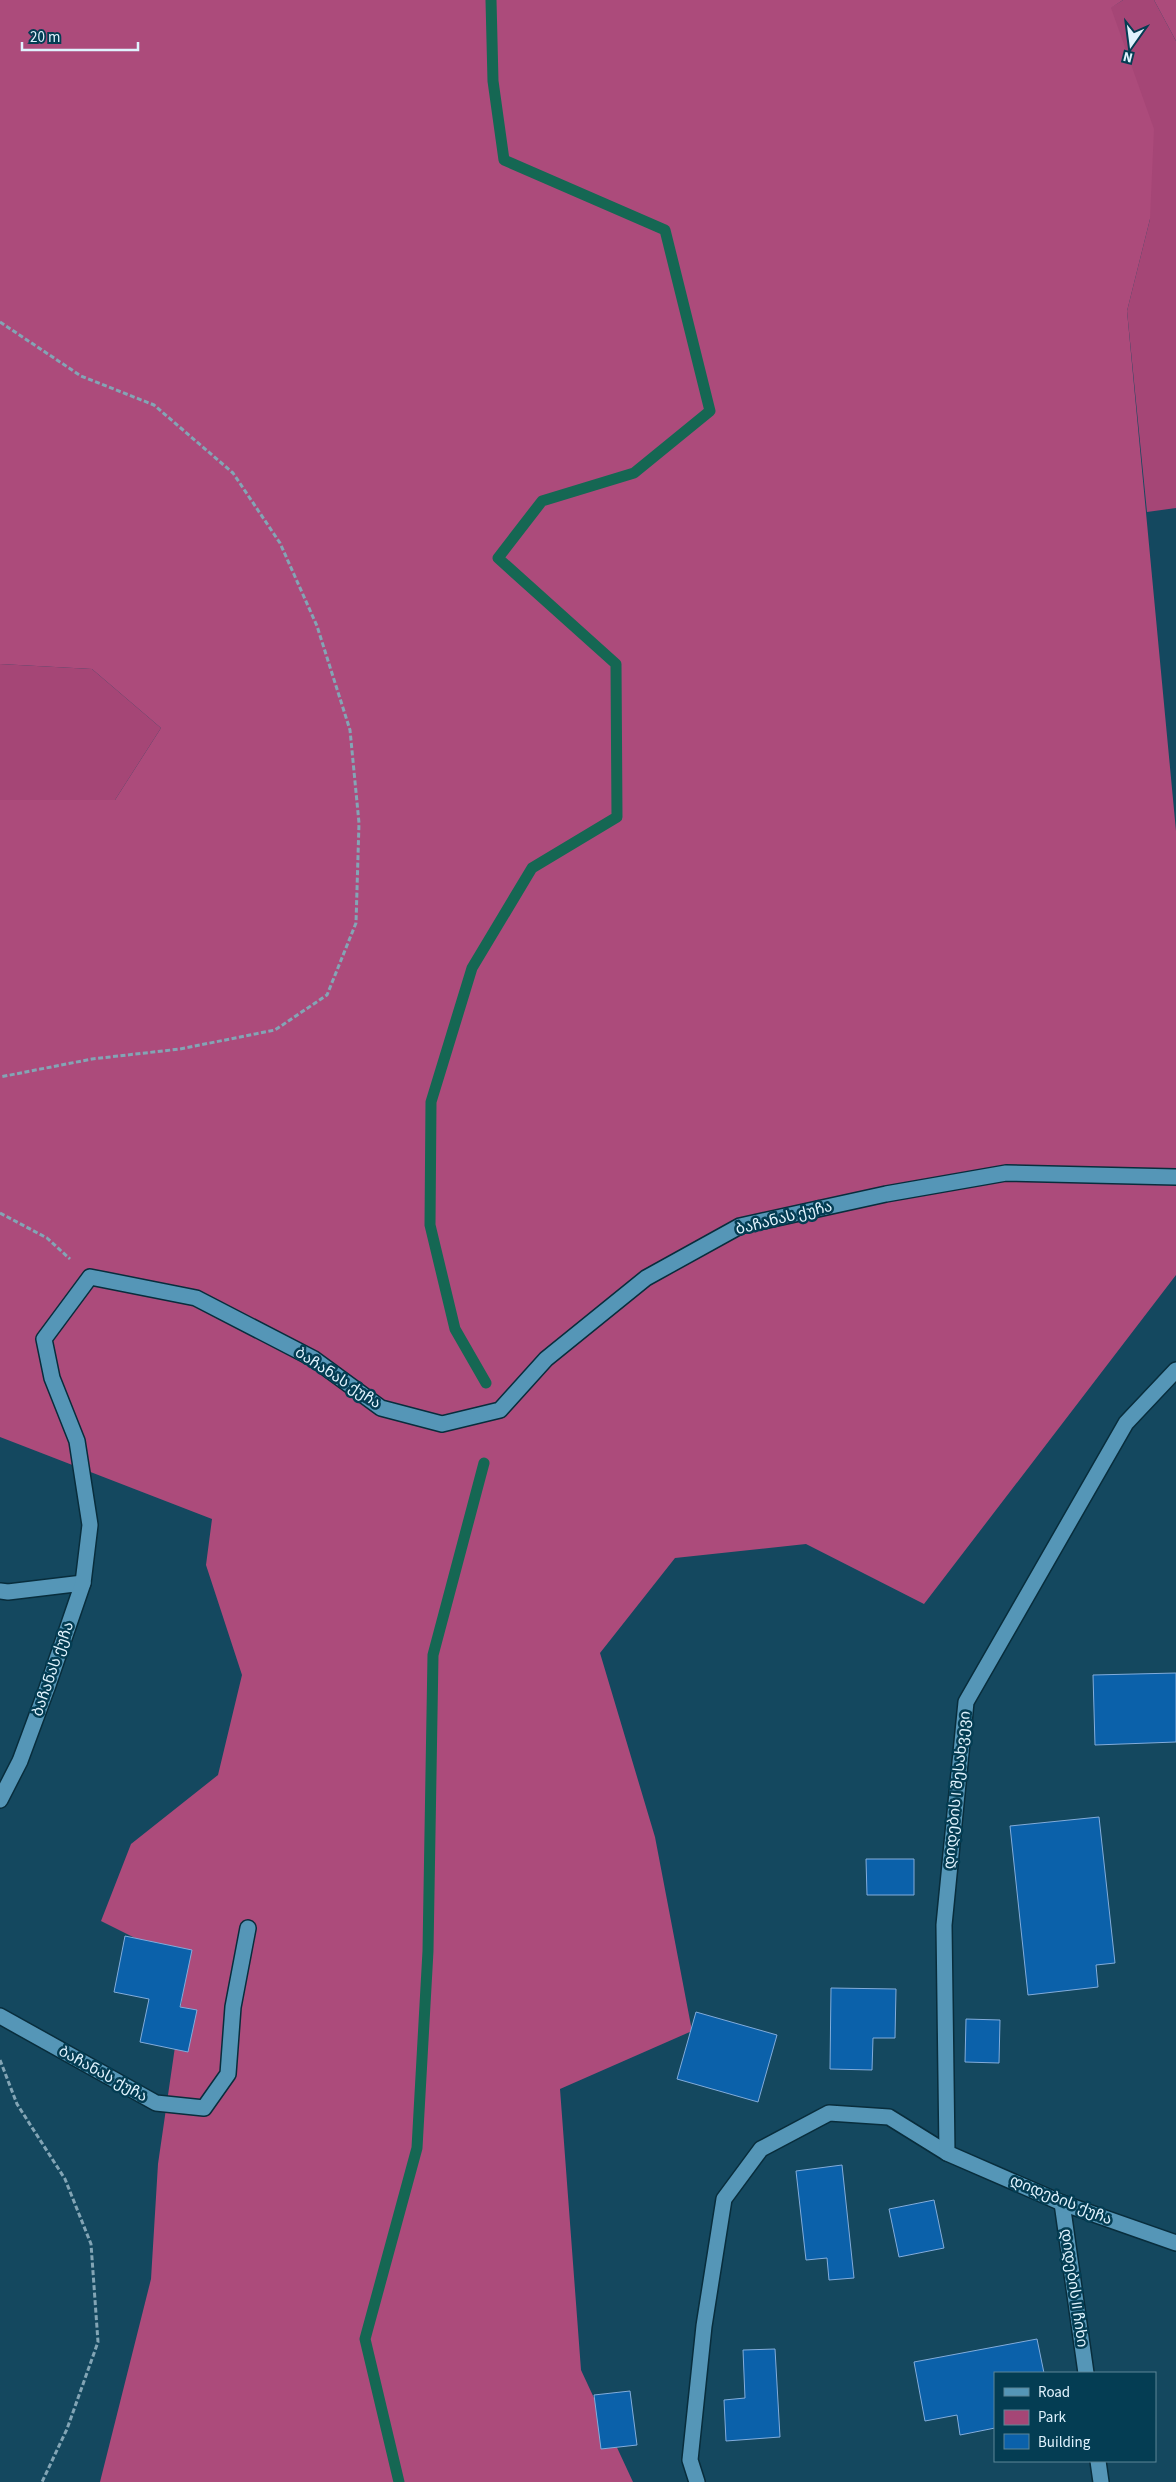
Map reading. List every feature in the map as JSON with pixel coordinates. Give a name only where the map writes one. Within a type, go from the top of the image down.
[{"type":"street","name":"ბაჩანას ქუჩა","points":[[0,1800],[27,1743],[83,1583],[90,1526],[77,1442],[52,1378],[44,1339],[90,1277],[196,1298],[314,1359],[381,1408],[442,1424],[500,1410],[546,1359],[646,1278],[740,1226],[886,1194],[1006,1173],[1176,1177]]},
{"type":"street","name":"დიდების I შესახვევი","points":[[947,2152],[944,1925],[966,1702],[1126,1423],[1174,1374]]},
{"type":"street","points":[[0,1591],[8,1592],[83,1583]]},
{"type":"street","name":"ბაჩანას ქუჩა","points":[[0,2016],[156,2103],[204,2108],[228,2074],[233,2007],[248,1928]]},
{"type":"street","name":"დიდების ქუჩა","points":[[698,2482],[690,2460],[704,2326],[724,2199],[761,2149],[830,2113],[888,2117],[947,2152],[1062,2203],[1176,2243]]},
{"type":"street","name":"დიდების II ჩიხი","points":[[1062,2203],[1086,2372]]},
{"type":"street","points":[[1098,2462],[1101,2482]]},
{"type":"path","points":[[0,322],[81,376],[154,405],[233,473],[280,542],[317,626],[350,730],[359,823],[356,923],[327,995],[275,1030],[180,1049],[92,1059],[0,1077]]},
{"type":"path","points":[[0,1213],[47,1238],[90,1277]]},
{"type":"path","points":[[0,2060],[18,2104],[65,2179],[91,2244],[98,2342],[67,2430],[42,2482]]},
{"type":"green space","points":[[1123,0],[1154,0],[1176,41],[1176,508],[1147,512],[1127,311],[1150,219],[1110,8]]},
{"type":"green space","points":[[0,664],[92,669],[161,728],[115,800],[0,800]]},
{"type":"shaded area","points":[[0,0],[1123,0],[1111,8],[1154,129],[1150,219],[1127,311],[1176,831],[1176,1275],[924,1604],[806,1544],[675,1558],[600,1653],[655,1837],[692,2031],[560,2089],[581,2370],[633,2482],[100,2482],[151,2279],[158,2164],[187,1964],[101,1921],[131,1844],[218,1775],[242,1675],[206,1565],[212,1519],[0,1437],[0,800],[115,800],[161,728],[92,669],[0,664]]},
{"type":"shaded area","points":[[1154,0],[1176,0],[1176,41]]},
{"type":"building","points":[[1176,1673],[1176,1742],[1095,1745],[1093,1675]]},
{"type":"building","points":[[1099,1817],[1115,1963],[1096,1965],[1098,1987],[1028,1995],[1010,1826]]},
{"type":"building","points":[[866,1859],[914,1859],[914,1895],[867,1895]]},
{"type":"building","points":[[125,1936],[192,1950],[180,2007],[197,2010],[188,2052],[140,2042],[149,1999],[114,1992]]},
{"type":"building","points":[[831,1988],[896,1989],[895,2038],[873,2038],[872,2070],[830,2069]]},
{"type":"building","points":[[696,2012],[777,2035],[758,2102],[677,2079]]},
{"type":"building","points":[[966,2019],[1000,2020],[999,2063],[965,2062]]},
{"type":"building","points":[[842,2165],[854,2278],[829,2280],[827,2258],[806,2260],[796,2171]]},
{"type":"building","points":[[934,2200],[944,2248],[899,2257],[889,2209]]},
{"type":"building","points":[[1037,2339],[1044,2372],[994,2372],[994,2428],[960,2435],[957,2415],[925,2421],[914,2362]]},
{"type":"building","points":[[775,2349],[780,2437],[726,2441],[724,2400],[745,2398],[743,2350]]},
{"type":"building","points":[[630,2391],[637,2445],[601,2449],[594,2395]]},
{"type":"waterway","points":[[486,1383],[455,1329],[430,1225],[431,1102],[472,968],[532,868],[617,817],[616,664],[498,558],[542,501],[634,473],[710,411],[665,230],[504,160],[493,81],[491,0]]},
{"type":"waterway","points":[[399,2482],[365,2339],[417,2148],[428,1951],[433,1655],[484,1463]]}]
